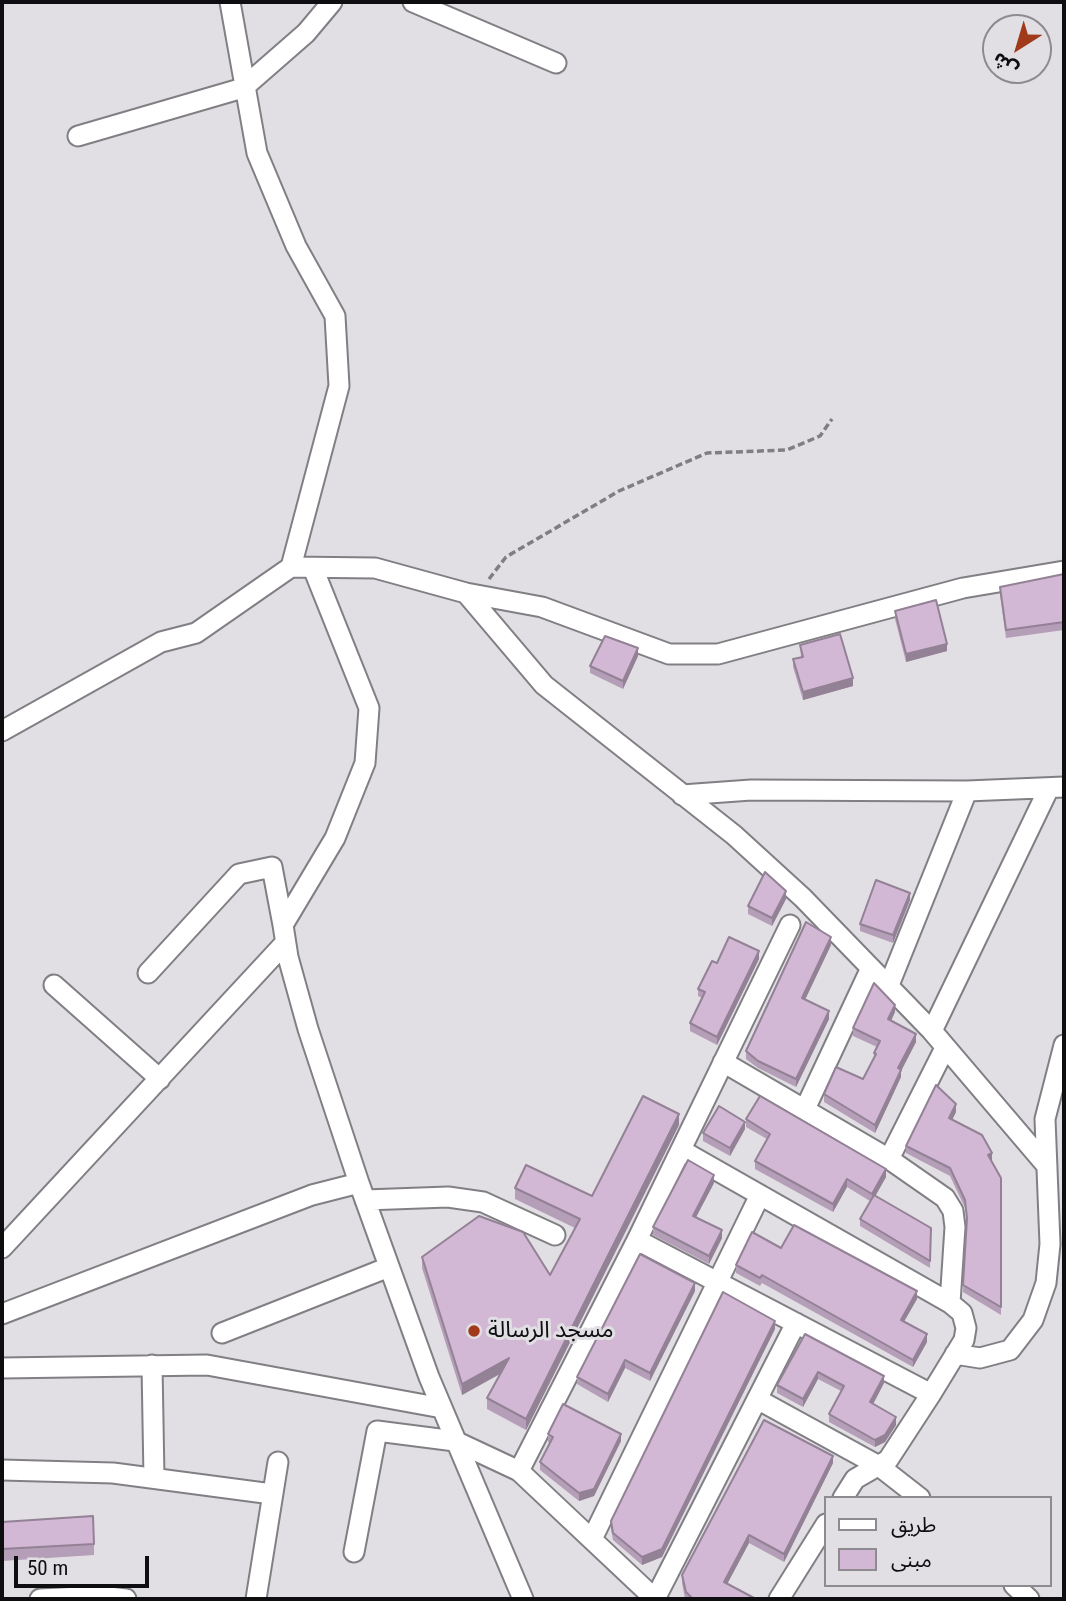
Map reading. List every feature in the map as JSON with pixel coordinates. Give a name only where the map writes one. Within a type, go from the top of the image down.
[{"type":"street","points":[[230,2],[243,88],[257,153],[296,246],[335,316],[339,386],[291,568]]},
{"type":"street","points":[[78,136],[243,88],[306,33],[332,2]]},
{"type":"street","points":[[413,2],[556,63]]},
{"type":"street","points":[[2,731],[161,642],[196,633],[291,568],[375,568],[472,594],[542,607],[669,654],[718,654],[963,588],[1064,571]]},
{"type":"street","points":[[2,1248],[160,1079],[284,934],[335,838],[365,763],[369,708],[313,568]]},
{"type":"street","points":[[472,594],[544,685],[734,835],[889,985],[932,1031],[1047,1166]]},
{"type":"street","points":[[682,795],[751,790],[967,791],[1057,788],[932,1031]]},
{"type":"street","points":[[889,985],[967,791]]},
{"type":"street","points":[[148,973],[239,874],[272,867],[284,934],[308,1029],[362,1192],[442,1408],[522,1599]]},
{"type":"street","points":[[519,1471],[637,1240],[790,925]]},
{"type":"street","points":[[805,1109],[871,968]]},
{"type":"street","points":[[54,985],[160,1079]]},
{"type":"street","points":[[956,1354],[979,1357],[1010,1350],[1033,1320],[1048,1270],[1051,1244],[1045,1119],[1059,1080],[1064,1045]]},
{"type":"street","points":[[889,1159],[945,1048]]},
{"type":"street","points":[[723,1062],[889,1159],[929,1184],[945,1198],[953,1212],[955,1227],[950,1303]]},
{"type":"street","points":[[681,1150],[950,1303],[962,1313],[966,1328],[964,1340],[888,1460],[855,1479],[844,1496]]},
{"type":"street","points":[[2,1314],[312,1195],[362,1192],[448,1197],[483,1202],[555,1235]]},
{"type":"street","points":[[1048,1192],[1064,1220]]},
{"type":"street","points":[[592,1539],[760,1195]]},
{"type":"street","points":[[637,1240],[930,1394]]},
{"type":"street","points":[[222,1333],[389,1268]]},
{"type":"street","points":[[354,1552],[377,1430],[455,1441],[519,1471],[655,1599],[796,1323]]},
{"type":"street","points":[[2,1368],[207,1364],[442,1408]]},
{"type":"street","points":[[152,1365],[154,1478]]},
{"type":"street","points":[[757,1399],[879,1466],[917,1496]]},
{"type":"street","points":[[256,1599],[278,1462]]},
{"type":"street","points":[[2,1470],[113,1473],[272,1494]]},
{"type":"street","points":[[779,1599],[824,1527]]},
{"type":"street","points":[[1016,1587],[1029,1599]]},
{"type":"street","points":[[40,1599],[126,1599]]},
{"type":"path","points":[[472,594],[506,557],[619,491],[707,453],[787,450],[820,436],[832,419]]},
{"type":"building","points":[[1064,574],[1064,622],[1006,630],[1000,587]]},
{"type":"building","points":[[936,600],[947,644],[906,654],[895,611]]},
{"type":"building","points":[[840,634],[853,678],[803,692],[793,659],[803,657],[800,645]]},
{"type":"building","points":[[605,636],[638,648],[623,681],[590,666]]},
{"type":"building","points":[[765,872],[786,891],[772,918],[748,906]]},
{"type":"building","points":[[876,880],[910,893],[893,935],[860,924]]},
{"type":"building","points":[[806,922],[831,937],[802,998],[829,1011],[796,1079],[758,1061],[746,1051]]},
{"type":"building","points":[[729,937],[759,951],[717,1037],[690,1023],[705,992],[698,989],[712,961],[717,963]]},
{"type":"building","points":[[874,983],[895,1005],[888,1019],[916,1034],[898,1068],[901,1070],[875,1125],[824,1094],[836,1067],[863,1079],[876,1054],[874,1053],[880,1041],[853,1028]]},
{"type":"building","points":[[936,1085],[956,1104],[949,1118],[982,1135],[992,1153],[988,1155],[1001,1178],[1001,1307],[963,1285],[967,1218],[965,1200],[950,1168],[906,1146]]},
{"type":"building","points":[[643,1096],[679,1114],[526,1419],[487,1398],[509,1358],[462,1384],[422,1257],[479,1216],[523,1232],[550,1275],[580,1219],[515,1188],[526,1165],[592,1196]]},
{"type":"building","points":[[760,1096],[886,1169],[872,1194],[847,1179],[833,1204],[755,1161],[770,1134],[746,1119]]},
{"type":"building","points":[[719,1106],[745,1122],[730,1148],[703,1133]]},
{"type":"building","points":[[688,1160],[714,1175],[693,1216],[722,1230],[709,1256],[653,1227]]},
{"type":"building","points":[[874,1195],[931,1228],[930,1261],[860,1219]]},
{"type":"building","points":[[794,1225],[917,1291],[901,1320],[927,1334],[913,1360],[762,1275],[760,1278],[736,1265],[752,1232],[781,1248]]},
{"type":"building","points":[[640,1254],[695,1283],[650,1373],[625,1360],[608,1394],[577,1377]]},
{"type":"building","points":[[723,1292],[775,1321],[662,1549],[642,1557],[613,1533],[611,1521]]},
{"type":"building","points":[[805,1334],[884,1376],[870,1402],[896,1417],[885,1435],[875,1440],[829,1414],[844,1386],[818,1372],[803,1399],[777,1385]]},
{"type":"building","points":[[563,1404],[621,1434],[594,1489],[579,1493],[540,1462],[553,1437],[548,1434]]},
{"type":"building","points":[[764,1420],[833,1456],[784,1554],[749,1535],[724,1582],[756,1599],[693,1599],[686,1592],[682,1575]]},
{"type":"building","points":[[93,1516],[94,1544],[2,1549],[2,1522]]},
{"type":"place","name":"مسجد الرسالة","points":[[474,1331]]}]
